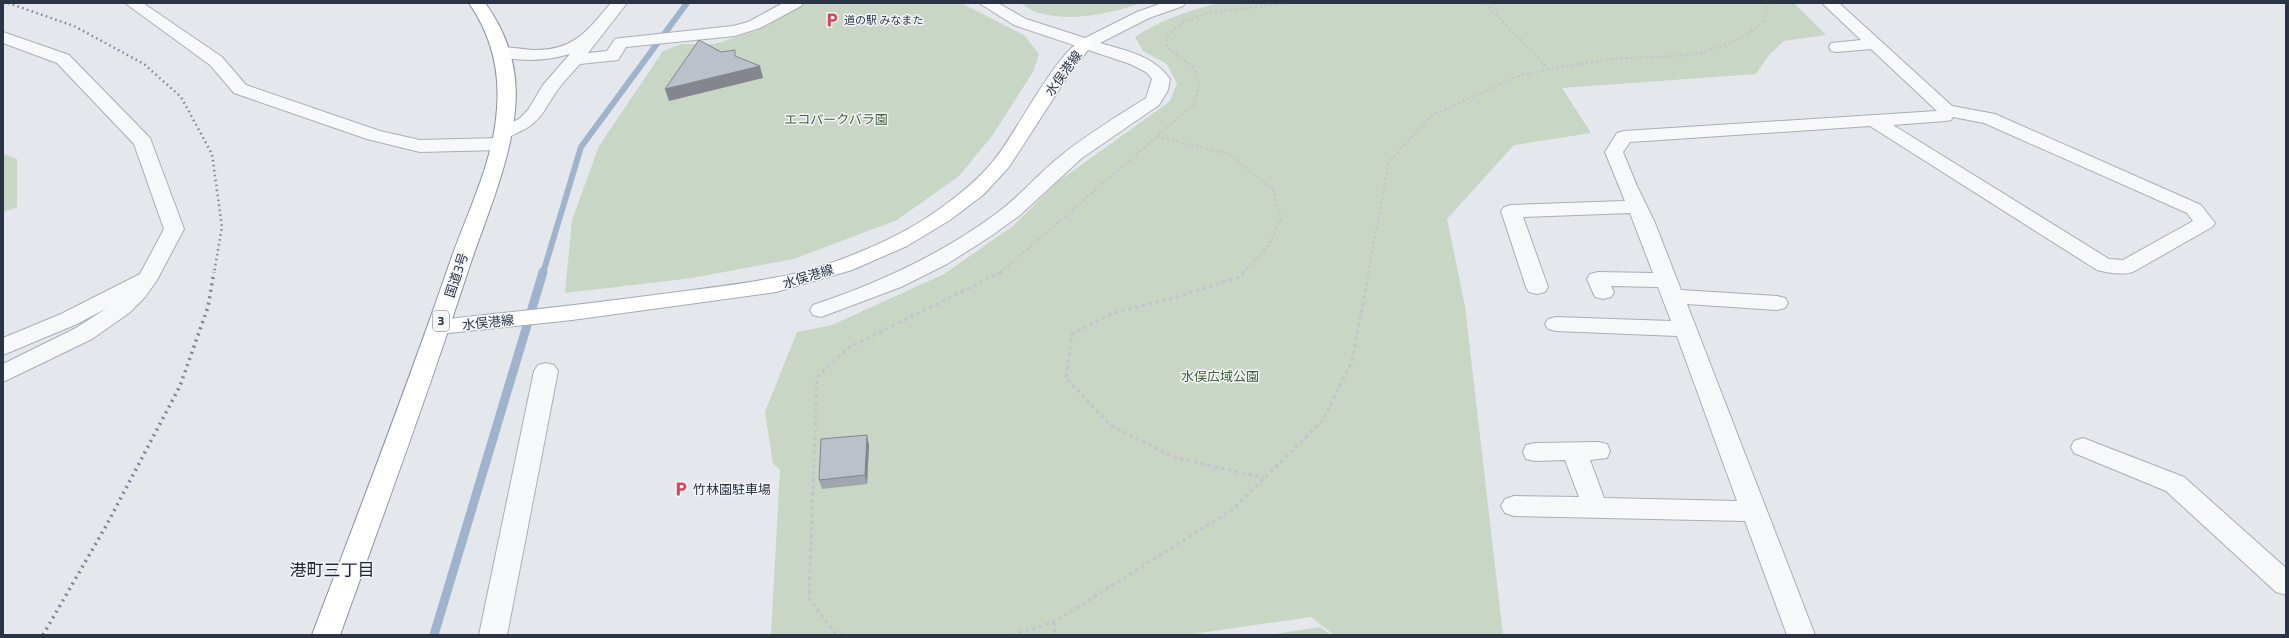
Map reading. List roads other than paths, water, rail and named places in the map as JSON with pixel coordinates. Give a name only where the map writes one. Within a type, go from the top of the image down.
[{"type":"main road","name":"国道3号","points":[[326,635],[439,327],[501,138],[507,90],[502,52],[490,19],[477,3]]},
{"type":"main road","name":"水俣港線","points":[[439,327],[572,313],[776,285],[845,265],[900,240],[944,216],[976,191],[1002,163],[1064,68],[1085,44]]},
{"type":"street","points":[[133,3],[216,61],[240,89],[374,135],[420,146],[501,138],[525,123],[535,113],[549,89],[575,59],[619,3]]},
{"type":"street","points":[[575,59],[612,56],[621,43],[735,31],[754,25],[795,3]]},
{"type":"street","points":[[821,310],[863,297],[920,269],[963,245],[1006,216],[1066,161],[1153,101],[1159,90],[1161,79],[1152,68],[1136,60],[1020,22],[988,3]]},
{"type":"street","points":[[1085,44],[1143,15],[1177,3]]},
{"type":"street","points":[[1830,3],[1875,44],[1945,113]]},
{"type":"street","points":[[3,37],[63,59],[143,142],[174,229],[150,276],[122,309],[80,335],[3,374]]},
{"type":"street","points":[[502,52],[535,56],[551,55],[570,49],[590,38]]},
{"type":"street","points":[[1837,47],[1875,44]]},
{"type":"street","points":[[1801,635],[1669,288],[1614,152],[1624,137],[1874,121],[1945,113],[1989,118],[2194,209],[2204,223],[2126,267],[2104,265],[1874,121]]},
{"type":"street","points":[[1537,287],[1511,211],[1637,207]]},
{"type":"street","points":[[3,347],[69,319],[150,276]]},
{"type":"street","points":[[1598,279],[1777,302]]},
{"type":"street","points":[[1556,324],[1684,330]]},
{"type":"street","points":[[493,635],[546,371]]},
{"type":"street","points":[[2083,446],[2174,484],[2286,584]]},
{"type":"street","points":[[1534,452],[1586,451],[1595,507]]},
{"type":"street","points":[[1514,506],[1754,511]]},
{"type":"waterway","points":[[543,273],[581,147],[687,3]]},
{"type":"waterway","points":[[434,635],[543,272]]},
{"type":"railway","points":[[8,3],[74,26],[144,64],[181,97],[212,154],[222,227],[214,273]]},
{"type":"railway","points":[[43,635],[106,526],[180,386],[208,307],[214,272]]},
{"type":"place","name":"道の駅 みなまた","points":[[832,20]]},
{"type":"place","name":"竹林園駐車場","points":[[681,489]]},
{"type":"district","name":"港町三丁目","points":[[332,570]]},
{"type":"park label","name":"エコパークバラ園","points":[[836,119]]},
{"type":"park label","name":"水俣広域公園","points":[[1220,376]]}]
